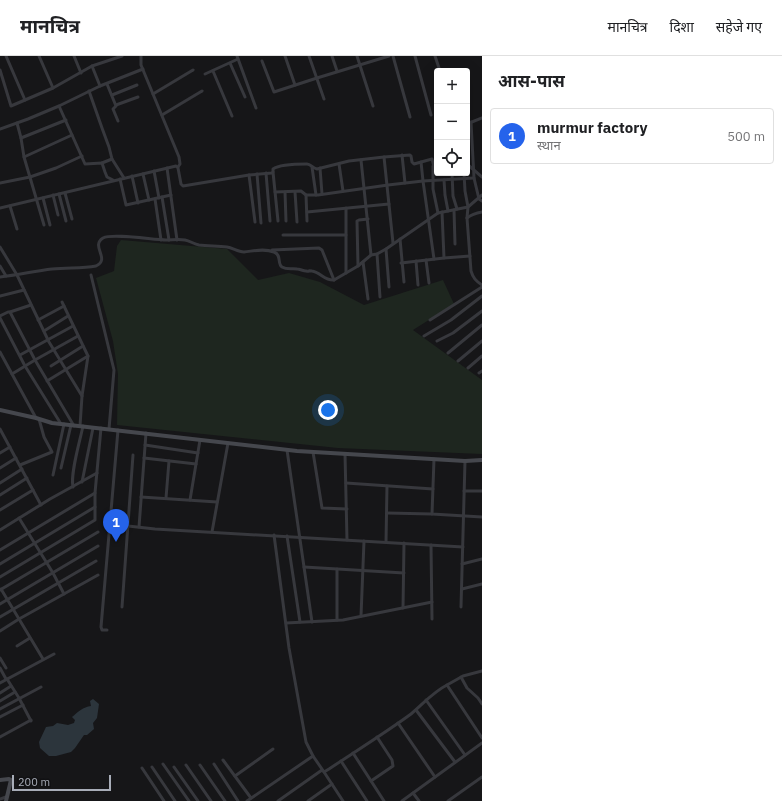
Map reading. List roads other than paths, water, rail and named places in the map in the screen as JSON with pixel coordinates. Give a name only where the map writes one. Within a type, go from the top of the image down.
[{"type":"street","points":[[6,56],[25,100]]},
{"type":"street","points":[[39,56],[53,88]]},
{"type":"street","points":[[74,56],[81,73]]},
{"type":"street","points":[[0,70],[11,106],[53,88],[92,66],[122,56]]},
{"type":"street","points":[[141,56],[141,65],[179,157],[180,164],[178,167],[182,186],[273,172]]},
{"type":"street","points":[[285,56],[295,85]]},
{"type":"street","points":[[309,56],[324,99]]},
{"type":"street","points":[[332,56],[337,71]]},
{"type":"street","points":[[357,56],[373,106]]},
{"type":"street","points":[[262,61],[274,92],[337,71],[389,56]]},
{"type":"street","points":[[393,56],[410,117]]},
{"type":"street","points":[[416,56],[431,115]]},
{"type":"street","points":[[435,56],[439,68]]},
{"type":"street","points":[[205,74],[238,58],[256,108]]},
{"type":"street","points":[[230,63],[245,97]]},
{"type":"street","points":[[92,66],[100,86]]},
{"type":"street","points":[[0,129],[59,106],[100,86],[143,69]]},
{"type":"street","points":[[153,94],[193,70]]},
{"type":"street","points":[[213,71],[232,116]]},
{"type":"street","points":[[107,84],[116,105]]},
{"type":"street","points":[[112,95],[137,85]]},
{"type":"street","points":[[89,91],[112,159],[122,179],[126,205],[171,195]]},
{"type":"street","points":[[162,115],[202,91]]},
{"type":"street","points":[[118,121],[113,109],[116,105],[138,97]]},
{"type":"street","points":[[59,106],[85,164],[102,163],[112,159]]},
{"type":"street","points":[[470,123],[482,118],[482,123]]},
{"type":"street","points":[[21,138],[66,120]]},
{"type":"street","points":[[17,123],[24,158],[44,225]]},
{"type":"street","points":[[470,132],[474,178],[479,199],[482,201]]},
{"type":"street","points":[[24,158],[72,135]]},
{"type":"street","points":[[402,155],[405,184]]},
{"type":"street","points":[[278,221],[273,172],[273,169],[276,167],[309,164],[316,169],[384,156],[402,155],[411,156],[414,164],[432,159],[434,164]]},
{"type":"street","points":[[0,182],[30,177],[56,168],[82,156]]},
{"type":"street","points":[[384,156],[393,243]]},
{"type":"street","points":[[362,160],[371,255]]},
{"type":"street","points":[[421,162],[422,181],[434,259]]},
{"type":"street","points":[[102,163],[107,177],[111,180],[122,179]]},
{"type":"street","points":[[339,164],[343,192]]},
{"type":"street","points":[[0,208],[132,176],[176,166],[178,167]]},
{"type":"street","points":[[312,167],[316,195]]},
{"type":"street","points":[[470,167],[482,177]]},
{"type":"street","points":[[167,168],[177,240]]},
{"type":"street","points":[[320,168],[322,194]]},
{"type":"street","points":[[154,171],[169,240]]},
{"type":"street","points":[[266,173],[270,221]]},
{"type":"street","points":[[143,174],[149,200]]},
{"type":"street","points":[[257,174],[261,222]]},
{"type":"street","points":[[434,174],[433,189],[438,213]]},
{"type":"street","points":[[250,175],[254,222]]},
{"type":"street","points":[[132,176],[138,203]]},
{"type":"street","points":[[452,176],[453,196],[456,209],[455,244]]},
{"type":"street","points":[[430,320],[482,286],[475,281],[472,276],[464,176]]},
{"type":"street","points":[[275,192],[301,191],[306,195],[316,195],[422,181],[474,178]]},
{"type":"street","points":[[444,180],[448,211]]},
{"type":"street","points":[[285,192],[286,222]]},
{"type":"street","points":[[295,192],[296,222]]},
{"type":"street","points":[[65,193],[72,219]]},
{"type":"street","points":[[59,194],[66,221]]},
{"type":"street","points":[[53,195],[58,215]]},
{"type":"street","points":[[306,195],[307,221]]},
{"type":"street","points":[[0,277],[52,269],[96,266],[102,258],[98,246],[102,239],[107,237],[139,237],[161,240],[185,240],[200,245],[227,247],[244,252],[257,250],[274,252],[280,258],[281,266],[283,268],[311,271],[330,281],[358,266],[371,255],[377,254],[386,249],[438,213],[468,207],[482,195]]},
{"type":"street","points":[[43,198],[50,225]]},
{"type":"street","points":[[159,198],[161,240]]},
{"type":"street","points":[[307,212],[389,204]]},
{"type":"street","points":[[10,206],[17,229]]},
{"type":"street","points":[[346,208],[346,273]]},
{"type":"street","points":[[442,212],[444,258]]},
{"type":"street","points":[[467,218],[471,214],[482,212]]},
{"type":"street","points":[[358,266],[357,221],[368,220]]},
{"type":"street","points":[[283,235],[346,235]]},
{"type":"street","points":[[400,239],[401,263],[404,282]]},
{"type":"street","points":[[0,247],[17,275],[54,350],[82,396]]},
{"type":"street","points":[[266,251],[319,248],[322,250],[334,280]]},
{"type":"street","points":[[386,249],[389,288]]},
{"type":"street","points":[[377,254],[380,297]]},
{"type":"street","points":[[401,263],[470,256]]},
{"type":"street","points":[[426,260],[430,282]]},
{"type":"street","points":[[416,261],[418,285]]},
{"type":"street","points":[[363,262],[368,299]]},
{"type":"street","points":[[0,266],[6,276]]},
{"type":"street","points":[[91,275],[114,370],[109,429]]},
{"type":"street","points":[[0,296],[24,290]]},
{"type":"street","points":[[424,336],[451,320],[482,296]]},
{"type":"street","points":[[62,302],[88,356],[82,396],[81,426],[72,482],[73,486]]},
{"type":"street","points":[[31,305],[8,312],[0,317],[26,366],[62,424],[53,475]]},
{"type":"street","points":[[38,320],[64,306]]},
{"type":"street","points":[[436,341],[449,336],[482,311]]},
{"type":"street","points":[[10,312],[29,350],[72,426],[61,468]]},
{"type":"street","points":[[44,331],[68,316]]},
{"type":"street","points":[[448,353],[482,325]]},
{"type":"street","points":[[20,355],[73,326]]},
{"type":"street","points":[[12,374],[78,336]]},
{"type":"street","points":[[458,361],[482,341]]},
{"type":"street","points":[[51,366],[83,346]]},
{"type":"street","points":[[0,352],[38,418],[44,437],[52,452],[20,465]]},
{"type":"street","points":[[47,381],[88,356]]},
{"type":"street","points":[[468,368],[482,356]]},
{"type":"street","points":[[0,410],[38,418],[52,423],[72,426],[146,433],[287,450],[465,461],[482,460]]},
{"type":"street","points":[[82,482],[93,428]]},
{"type":"street","points":[[0,577],[95,520],[95,493],[101,428]]},
{"type":"street","points":[[0,429],[41,505]]},
{"type":"street","points":[[107,630],[102,630],[101,627],[118,430]]},
{"type":"street","points":[[139,527],[146,433]]},
{"type":"street","points":[[190,500],[200,440]]},
{"type":"street","points":[[212,532],[228,443]]},
{"type":"street","points":[[145,444],[198,453]]},
{"type":"street","points":[[0,453],[10,447]]},
{"type":"street","points":[[287,450],[312,622]]},
{"type":"street","points":[[314,452],[322,508],[347,509]]},
{"type":"street","points":[[346,454],[348,540]]},
{"type":"street","points":[[122,607],[133,455]]},
{"type":"street","points":[[0,468],[16,458]]},
{"type":"street","points":[[144,458],[196,464]]},
{"type":"street","points":[[432,514],[434,459]]},
{"type":"street","points":[[166,498],[169,461]]},
{"type":"street","points":[[461,607],[465,461]]},
{"type":"street","points":[[0,482],[22,469]]},
{"type":"street","points":[[0,530],[97,473]]},
{"type":"street","points":[[0,495],[27,478]]},
{"type":"street","points":[[346,483],[433,489]]},
{"type":"street","points":[[386,542],[387,486]]},
{"type":"street","points":[[0,510],[33,490]]},
{"type":"street","points":[[464,491],[482,491]]},
{"type":"street","points":[[0,550],[95,493]]},
{"type":"street","points":[[141,496],[217,502]]},
{"type":"street","points":[[0,564],[95,506]]},
{"type":"street","points":[[387,513],[432,514],[482,518]]},
{"type":"street","points":[[19,518],[59,582],[64,594]]},
{"type":"street","points":[[110,524],[212,532],[463,547]]},
{"type":"street","points":[[43,659],[0,589],[98,532]]},
{"type":"street","points":[[274,535],[286,623],[306,742],[313,756],[343,801]]},
{"type":"street","points":[[287,536],[300,622]]},
{"type":"street","points":[[361,616],[364,541]]},
{"type":"street","points":[[403,608],[404,543]]},
{"type":"street","points":[[431,545],[432,619]]},
{"type":"street","points":[[0,604],[98,546]]},
{"type":"street","points":[[462,564],[482,559]]},
{"type":"street","points":[[0,617],[96,561]]},
{"type":"street","points":[[304,567],[404,573]]},
{"type":"street","points":[[337,569],[337,620]]},
{"type":"street","points":[[0,631],[98,575]]},
{"type":"street","points":[[462,589],[482,584]]},
{"type":"street","points":[[286,623],[343,620],[432,602]]},
{"type":"street","points":[[18,646],[30,638]]},
{"type":"street","points":[[0,683],[54,654]]},
{"type":"street","points":[[0,658],[6,668]]},
{"type":"street","points":[[0,668],[19,698],[31,721],[0,737]]},
{"type":"street","points":[[278,801],[398,723],[416,710],[436,691],[461,677],[482,671]]},
{"type":"street","points":[[461,677],[467,688],[482,704]]},
{"type":"street","points":[[447,685],[482,738]]},
{"type":"street","points":[[0,693],[11,686]]},
{"type":"street","points":[[0,709],[40,687]]},
{"type":"street","points":[[0,701],[15,692]]},
{"type":"street","points":[[426,700],[465,755]]},
{"type":"street","points":[[0,717],[23,705]]},
{"type":"street","points":[[416,710],[455,762]]},
{"type":"street","points":[[398,723],[435,777]]},
{"type":"street","points":[[372,781],[393,766],[392,760],[377,737]]},
{"type":"street","points":[[402,801],[482,743]]},
{"type":"street","points":[[235,776],[273,749]]},
{"type":"street","points":[[353,753],[384,801]]},
{"type":"street","points":[[247,801],[313,756]]},
{"type":"street","points":[[223,760],[251,798]]},
{"type":"street","points":[[341,761],[367,801]]},
{"type":"street","points":[[163,764],[189,801]]},
{"type":"street","points":[[214,764],[238,801]]},
{"type":"street","points":[[186,765],[211,801]]},
{"type":"street","points":[[200,765],[225,801]]},
{"type":"street","points":[[152,766],[175,801]]},
{"type":"street","points":[[174,766],[198,801]]},
{"type":"street","points":[[142,768],[164,801]]},
{"type":"street","points":[[448,801],[482,777]]},
{"type":"street","points":[[0,780],[11,780],[6,799],[0,799]]},
{"type":"street","points":[[310,801],[332,784]]},
{"type":"street","points":[[413,793],[419,801]]},
{"type":"place","name":"murmur factory","points":[[116,542]]}]
